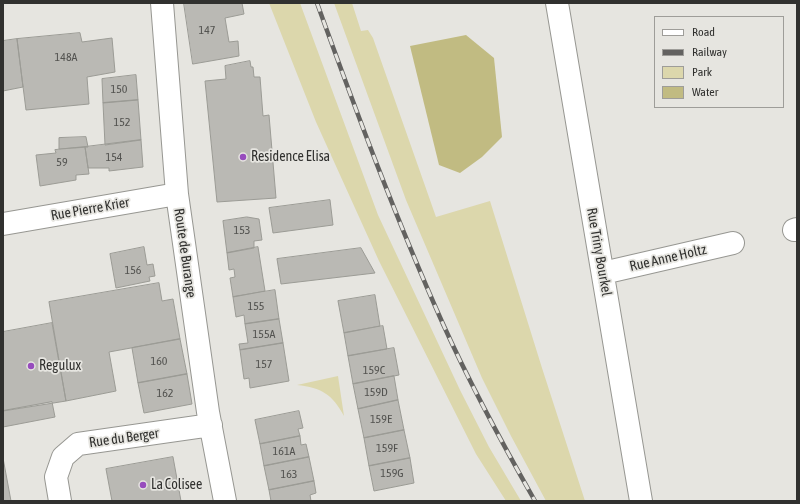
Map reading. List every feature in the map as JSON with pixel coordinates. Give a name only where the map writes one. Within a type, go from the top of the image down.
[{"type":"street","name":"Route de Burange","points":[[162,3],[176,194],[206,400],[225,501]]},
{"type":"street","name":"Rue Triny Bourkel","points":[[556,3],[641,501]]},
{"type":"street","name":"Rue Pierre Krier","points":[[3,224],[176,194]]},
{"type":"street","name":"Rue Anne Holtz","points":[[603,273],[733,243]]},
{"type":"street","name":"Rue du Berger","points":[[60,501],[56,477],[63,457],[78,444],[211,425]]},
{"type":"green space","points":[[269,3],[300,3],[378,215],[460,390],[489,447],[521,501],[506,501],[476,454],[379,261],[316,122]]},
{"type":"green space","points":[[334,3],[352,3],[361,31],[368,30],[373,38],[436,217],[490,201],[585,501],[546,501],[511,436],[482,378],[406,200]]},
{"type":"green space","points":[[338,376],[344,416],[340,408],[325,393],[306,386],[297,385]]},
{"type":"water","points":[[466,35],[494,58],[502,137],[482,157],[460,173],[439,165],[410,46]]},
{"type":"building","points":[[184,3],[242,3],[244,14],[225,18],[229,42],[238,41],[239,56],[193,64]]},
{"type":"building","points":[[80,33],[82,42],[112,38],[115,72],[87,77],[89,104],[26,110],[17,39]]},
{"type":"building","points":[[17,39],[23,87],[3,91],[3,41]]},
{"type":"building","name":"Residence Elisa","points":[[250,61],[251,67],[253,67],[254,77],[260,77],[263,116],[269,115],[276,198],[217,202],[205,81],[226,79],[225,66]]},
{"type":"building","points":[[136,75],[138,100],[103,103],[102,79]]},
{"type":"building","points":[[138,100],[141,140],[105,145],[103,103]]},
{"type":"building","points":[[86,137],[88,147],[59,149],[59,138]]},
{"type":"building","points":[[141,140],[143,167],[109,171],[109,168],[88,168],[85,147]]},
{"type":"building","points":[[85,147],[89,174],[76,175],[76,180],[40,186],[36,155],[56,153],[55,150]]},
{"type":"building","points":[[330,200],[333,225],[273,233],[269,208]]},
{"type":"building","points":[[247,217],[259,219],[262,240],[254,241],[254,248],[227,253],[223,221]]},
{"type":"building","points":[[144,247],[147,265],[153,264],[155,276],[149,277],[150,281],[116,288],[110,254]]},
{"type":"building","points":[[258,247],[265,291],[233,297],[230,278],[235,277],[234,269],[229,270],[227,253]]},
{"type":"building","points":[[361,248],[375,273],[281,284],[277,259]]},
{"type":"building","points":[[159,283],[162,301],[173,299],[180,339],[109,352],[116,391],[66,401],[49,302]]},
{"type":"building","points":[[275,290],[279,319],[245,324],[244,315],[236,317],[233,297]]},
{"type":"building","points":[[375,295],[380,326],[344,333],[338,301]]},
{"type":"building","points":[[279,319],[283,343],[240,350],[239,344],[248,343],[245,324]]},
{"type":"building","name":"Regulux","points":[[52,323],[66,401],[3,411],[3,332]]},
{"type":"building","points":[[383,326],[387,349],[348,356],[344,333]]},
{"type":"building","points":[[180,339],[187,374],[138,383],[132,348]]},
{"type":"building","points":[[283,343],[289,381],[250,388],[249,378],[244,379],[240,350]]},
{"type":"building","points":[[394,348],[399,375],[353,384],[348,356]]},
{"type":"building","points":[[187,374],[192,404],[144,413],[138,383]]},
{"type":"building","points":[[394,376],[398,400],[358,409],[353,384]]},
{"type":"building","points":[[398,400],[404,430],[364,438],[358,409]]},
{"type":"building","points":[[52,402],[55,417],[3,427],[3,411]]},
{"type":"building","points":[[299,411],[303,428],[298,429],[300,436],[260,444],[255,420]]},
{"type":"building","points":[[404,430],[410,458],[369,466],[364,438]]},
{"type":"building","points":[[300,436],[301,445],[306,444],[309,457],[264,466],[260,444]]},
{"type":"building","name":"La Colisee","points":[[173,457],[181,501],[112,501],[106,469]]},
{"type":"building","points":[[309,457],[314,481],[269,490],[264,466]]},
{"type":"building","points":[[3,458],[11,501],[3,501]]},
{"type":"building","points":[[410,458],[414,483],[374,491],[369,466]]},
{"type":"building","points":[[314,481],[316,493],[310,495],[311,501],[271,501],[269,490]]},
{"type":"railway","points":[[317,3],[377,165],[409,245],[453,346],[475,391],[535,501]]},
{"type":"place","name":"Residence Elisa","points":[[243,157]]},
{"type":"place","name":"Regulux","points":[[31,366]]},
{"type":"place","name":"La Colisee","points":[[143,485]]}]
